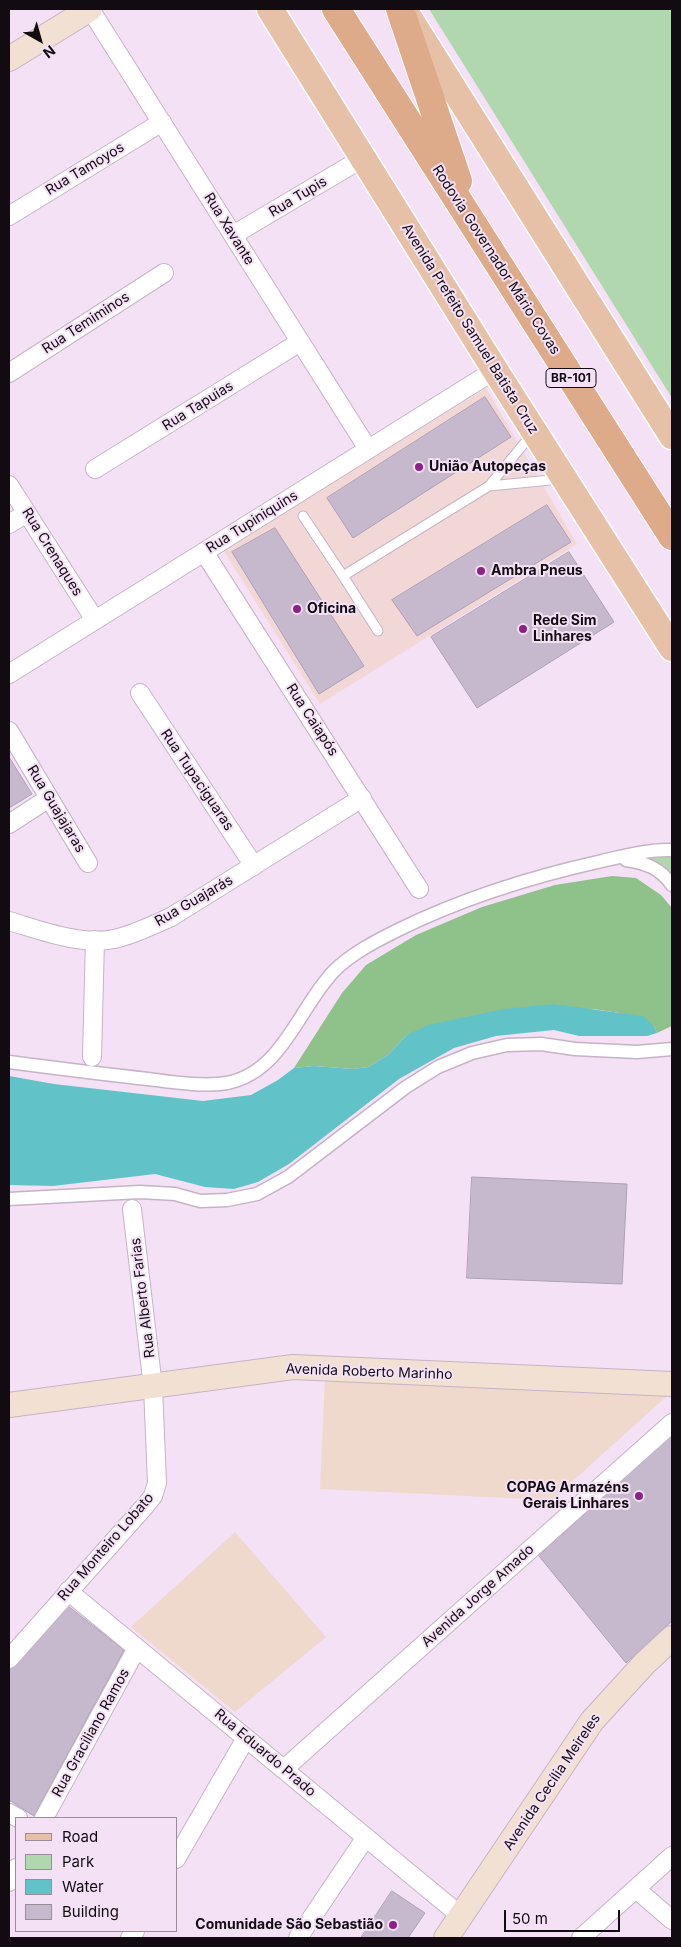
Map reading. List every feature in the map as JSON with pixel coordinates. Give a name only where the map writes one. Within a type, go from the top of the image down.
[{"type":"highway","name":"Rodovia Governador Mário Covas","points":[[336,9],[672,536]]},
{"type":"highway","points":[[402,9],[471,220]]},
{"type":"main road","name":"Avenida Prefeito Samuel Batista Cruz","points":[[270,9],[494,370],[672,648]]},
{"type":"main road","points":[[402,9],[672,436]]},
{"type":"main road","points":[[9,41],[76,11]]},
{"type":"main road","points":[[9,60],[76,11]]},
{"type":"main road","name":"Avenida Roberto Marinho","points":[[9,1405],[292,1367],[672,1384]]},
{"type":"main road","name":"Avenida Cecília Meireles","points":[[454,1931],[592,1721],[644,1662],[672,1638]]},
{"type":"street","name":"Rua Xavante","points":[[76,11],[162,122],[368,449]]},
{"type":"street","name":"Rua Tamoyos","points":[[9,216],[162,122]]},
{"type":"street","name":"Rua Tupis","points":[[233,236],[362,158]]},
{"type":"street","name":"Rua Temiminos","points":[[9,373],[164,273]]},
{"type":"street","name":"Rua Tapuias","points":[[95,469],[300,342]]},
{"type":"street","name":"Rua Tupiniquins","points":[[9,674],[494,370]]},
{"type":"street","name":"Rua Crenaques","points":[[9,484],[95,620]]},
{"type":"street","points":[[9,524],[27,513]]},
{"type":"street","name":"Rua Caiapós","points":[[204,552],[419,889]]},
{"type":"street","name":"Rua Tupaciguaras","points":[[140,693],[254,866]]},
{"type":"street","name":"Rua Guajajaras","points":[[9,731],[88,862]]},
{"type":"street","points":[[9,824],[49,798]]},
{"type":"street","name":"Rua Guajarás","points":[[9,921],[54,935],[95,940],[113,939],[171,917],[362,798]]},
{"type":"street","points":[[9,1062],[176,1083],[227,1083],[250,1074],[271,1057],[287,1039],[317,993],[335,971],[352,956],[372,944],[434,912],[477,895],[530,878],[616,858],[662,849],[672,850]]},
{"type":"street","points":[[616,858],[645,862],[672,885]]},
{"type":"street","points":[[92,1057],[95,940]]},
{"type":"street","points":[[9,1199],[140,1192],[176,1194],[200,1201],[227,1200],[257,1194],[288,1177],[406,1087],[438,1067],[472,1053],[507,1045],[541,1044],[637,1052],[672,1048]]},
{"type":"street","name":"Rua Alberto Farias","points":[[132,1209],[153,1387]]},
{"type":"street","name":"Rua Monteiro Lobato","points":[[9,1659],[153,1496],[157,1483],[157,1471],[153,1387]]},
{"type":"street","name":"Avenida Jorge Amado","points":[[284,1770],[672,1423]]},
{"type":"street","name":"Rua Eduardo Prado","points":[[68,1591],[366,1837],[454,1931]]},
{"type":"street","name":"Rua Graciliano Ramos","points":[[45,1817],[137,1648]]},
{"type":"street","points":[[178,1856],[246,1738]]},
{"type":"street","points":[[298,1938],[366,1837]]},
{"type":"street","points":[[581,1938],[672,1856]]},
{"type":"street","points":[[9,1882],[15,1870]]},
{"type":"street","points":[[636,1889],[672,1920]]},
{"type":"lane","points":[[343,576],[489,486],[534,432]]},
{"type":"lane","points":[[489,486],[564,479]]},
{"type":"lane","points":[[303,516],[378,631]]},
{"type":"shaded area","points":[[486,388],[577,544],[320,704],[223,550]]},
{"type":"shaded area","points":[[325,1378],[669,1394],[552,1500],[320,1489]]},
{"type":"shaded area","points":[[235,1532],[326,1637],[235,1712],[131,1627]]},
{"type":"green space","points":[[429,9],[672,9],[672,398]]},
{"type":"green space","points":[[662,849],[672,850],[672,885],[645,862]]},
{"type":"green space","points":[[612,876],[636,878],[661,895],[672,908],[672,1026],[657,1033],[654,1026],[620,1013],[593,1009],[407,1035],[388,1055],[368,1067],[353,1069],[314,1066],[294,1068],[342,993],[366,965],[416,935],[482,907],[555,885]]},
{"type":"water","points":[[553,1004],[643,1016],[654,1026],[657,1033],[647,1036],[579,1036],[554,1030],[496,1036],[454,1048],[399,1079],[289,1164],[258,1182],[234,1189],[205,1187],[155,1174],[53,1186],[9,1185],[9,1076],[54,1084],[203,1101],[251,1095],[278,1080],[294,1068],[314,1066],[353,1069],[368,1067],[388,1055],[407,1035],[428,1025],[504,1009]]},
{"type":"building","name":"União Autopeças","points":[[485,397],[511,437],[353,538],[327,498]]},
{"type":"building","name":"Ambra Pneus","points":[[547,505],[571,542],[417,636],[392,600]]},
{"type":"building","name":"Oficina","points":[[275,528],[364,666],[319,694],[232,552]]},
{"type":"building","name":"Rede Sim Linhares","points":[[569,552],[614,622],[477,708],[431,637]]},
{"type":"building","points":[[9,757],[32,794],[9,808]]},
{"type":"building","points":[[472,1177],[627,1184],[622,1284],[467,1278]]},
{"type":"building","name":"COPAG Armazéns Gerais Linhares","points":[[672,1436],[672,1621],[626,1663],[539,1556]]},
{"type":"building","points":[[68,1606],[124,1650],[34,1816],[9,1800],[9,1672]]},
{"type":"building","name":"Comunidade São Sebastião","points":[[392,1891],[425,1913],[408,1938],[361,1938]]},
{"type":"place","name":"União Autopeças","points":[[419,467]]},
{"type":"place","name":"Ambra Pneus","points":[[481,571]]},
{"type":"place","name":"Oficina","points":[[297,609]]},
{"type":"place","name":"Rede Sim Linhares","points":[[523,629]]},
{"type":"place","name":"COPAG Armazéns Gerais Linhares","points":[[639,1496]]},
{"type":"place","name":"Comunidade São Sebastião","points":[[393,1925]]}]
